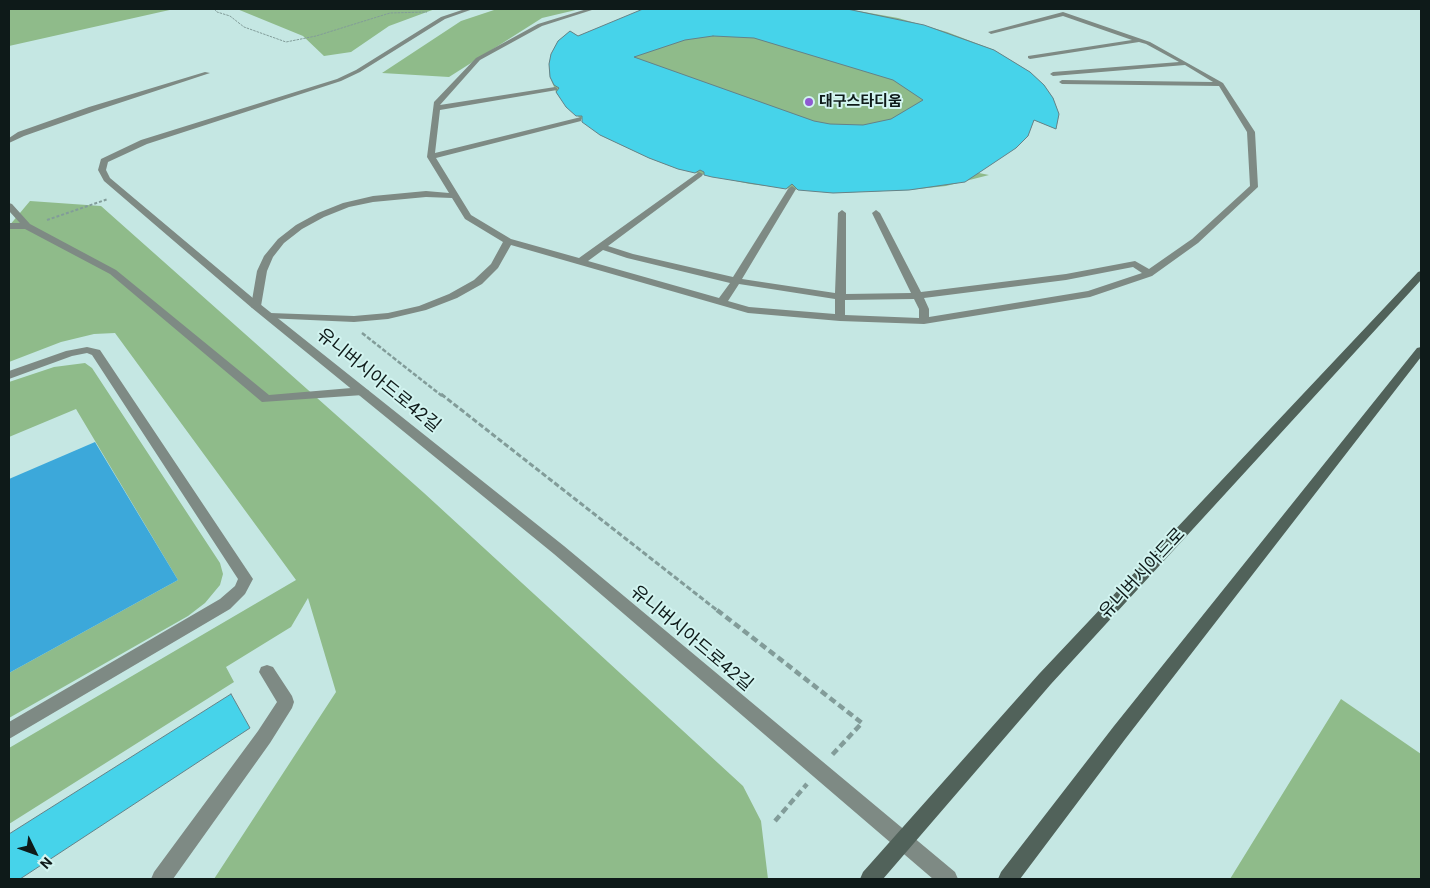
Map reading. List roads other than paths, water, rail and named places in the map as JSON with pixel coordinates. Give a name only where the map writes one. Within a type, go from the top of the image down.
[{"type":"main road","name":"유니버시아드로","points":[[870,879],[1045,680],[1421,274]]},
{"type":"main road","points":[[1008,879],[1120,732],[1421,350]]},
{"type":"street","name":"유니버시아드로42길","points":[[470,9],[443,18],[339,80],[144,142],[104,162],[102,170],[107,179],[256,306],[558,550],[948,879]]},
{"type":"street","points":[[592,9],[540,25],[478,59],[438,104],[430,157],[468,217],[508,241],[748,310],[840,318],[924,321],[1090,294],[1149,274],[1195,241],[1254,187],[1251,132],[1221,84],[1186,63],[1140,40],[1063,14],[991,32]]},
{"type":"street","points":[[1030,57],[1140,40]]},
{"type":"street","points":[[1053,74],[1186,63]]},
{"type":"street","points":[[9,141],[21,134],[92,109],[207,73]]},
{"type":"street","points":[[1062,82],[1221,84]]},
{"type":"street","points":[[437,108],[556,90]]},
{"type":"street","points":[[430,157],[578,119]]},
{"type":"street","points":[[582,261],[699,174]]},
{"type":"street","points":[[721,302],[727,296],[792,190]]},
{"type":"street","points":[[256,306],[262,272],[268,256],[281,241],[299,227],[321,215],[346,205],[373,199],[426,194],[455,196]]},
{"type":"street","points":[[9,206],[27,226],[112,272],[266,399],[363,391]]},
{"type":"street","points":[[840,318],[842,297],[842,213]]},
{"type":"street","points":[[876,213],[924,309],[924,321]]},
{"type":"street","points":[[9,226],[27,226]]},
{"type":"street","points":[[270,316],[344,319],[388,316],[422,308],[453,296],[478,282],[495,266],[508,241]]},
{"type":"street","points":[[603,247],[630,256],[736,281],[842,297],[918,296],[1066,277],[1135,264],[1149,274]]},
{"type":"street","points":[[9,375],[70,353],[87,350],[96,352],[246,579],[240,590],[224,604],[9,731]]},
{"type":"street","points":[[161,879],[264,737],[286,702],[267,672]]},
{"type":"water","points":[[95,442],[178,580],[9,673],[9,479]]},
{"type":"place","name":"대구스타디움","points":[[809,102]]}]
